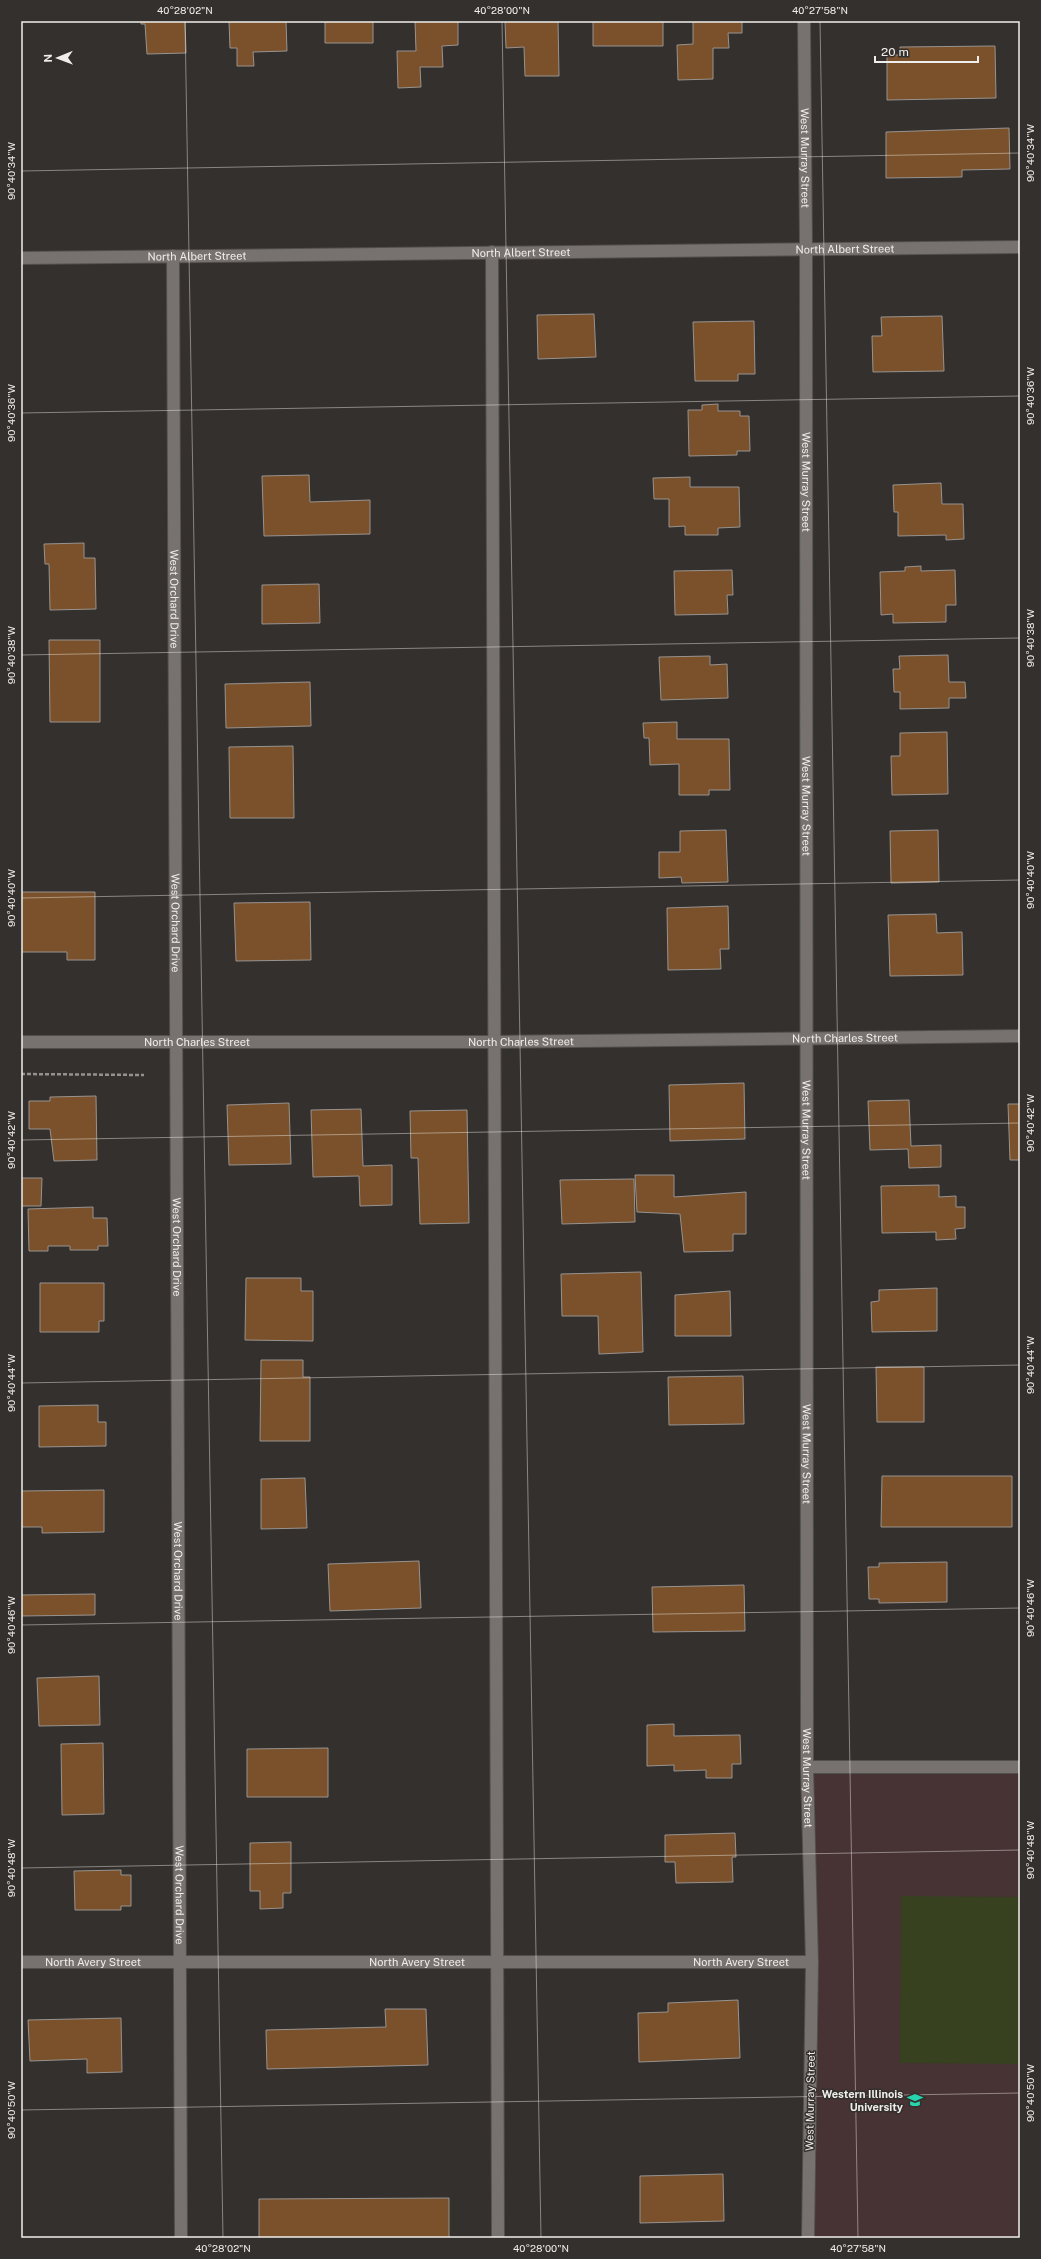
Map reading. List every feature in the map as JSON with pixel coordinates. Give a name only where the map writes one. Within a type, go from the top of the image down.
[{"type":"street","name":"West Murray Street","points":[[804,21],[806,248],[807,1767],[812,1962],[808,2238]]},
{"type":"street","name":"North Albert Street","points":[[21,258],[806,248],[1020,247]]},
{"type":"street","points":[[492,252],[498,2238]]},
{"type":"street","name":"West Orchard Drive","points":[[174,256],[181,2238]]},
{"type":"street","name":"North Charles Street","points":[[21,1042],[494,1042],[1020,1036]]},
{"type":"street","points":[[807,1767],[1020,1767]]},
{"type":"street","name":"North Avery Street","points":[[21,1962],[812,1962]]},
{"type":"path","points":[[21,1074],[144,1075]]},
{"type":"shaded area","name":"Western Illinois University","points":[[807,1767],[1020,1767],[1020,2238],[808,2238]]},
{"type":"green space","points":[[901,1896],[1020,1897],[1020,2064],[900,2063]]},
{"type":"building","points":[[141,21],[185,21],[186,53],[147,54],[145,24],[141,24]]},
{"type":"building","points":[[229,21],[286,21],[287,51],[253,52],[254,66],[237,66],[237,48],[230,48]]},
{"type":"building","points":[[325,21],[373,21],[373,43],[325,43]]},
{"type":"building","points":[[415,21],[458,21],[458,45],[442,46],[443,67],[420,67],[421,87],[398,88],[397,51],[416,51]]},
{"type":"building","points":[[505,21],[558,21],[559,76],[525,76],[524,47],[506,48]]},
{"type":"building","points":[[593,21],[663,21],[663,46],[593,46]]},
{"type":"building","points":[[693,21],[742,21],[742,33],[728,33],[729,48],[713,48],[713,79],[678,80],[677,45],[693,44]]},
{"type":"building","points":[[995,46],[996,98],[887,100],[887,55],[900,55],[900,47]]},
{"type":"building","points":[[1009,128],[1010,169],[962,170],[962,177],[886,178],[886,132]]},
{"type":"building","points":[[594,314],[596,357],[538,359],[537,315]]},
{"type":"building","points":[[942,316],[944,371],[873,372],[872,336],[882,336],[881,317]]},
{"type":"building","points":[[754,321],[755,374],[738,374],[738,381],[695,381],[693,322]]},
{"type":"building","points":[[718,404],[718,411],[740,411],[740,416],[749,416],[750,451],[737,451],[737,455],[689,456],[688,410],[702,410],[702,405]]},
{"type":"building","points":[[309,475],[310,502],[370,500],[370,534],[264,536],[262,476]]},
{"type":"building","points":[[690,477],[690,487],[739,487],[740,527],[718,528],[718,535],[685,535],[685,526],[669,527],[669,499],[654,499],[653,478]]},
{"type":"building","points":[[941,483],[942,504],[963,504],[964,539],[946,540],[946,535],[898,536],[898,512],[894,512],[893,485]]},
{"type":"building","points":[[84,543],[84,558],[95,558],[96,609],[50,610],[49,564],[45,564],[44,544]]},
{"type":"building","points":[[921,566],[921,571],[955,570],[956,605],[946,605],[946,622],[893,623],[893,614],[881,615],[880,572],[905,571],[905,567]]},
{"type":"building","points":[[732,570],[733,595],[727,595],[728,614],[675,615],[674,571]]},
{"type":"building","points":[[319,584],[320,623],[262,624],[262,585]]},
{"type":"building","points":[[49,640],[100,640],[100,722],[50,722]]},
{"type":"building","points":[[948,655],[949,682],[965,682],[966,698],[949,698],[949,708],[900,709],[900,692],[894,692],[893,669],[900,669],[899,656]]},
{"type":"building","points":[[710,656],[710,665],[727,664],[728,698],[661,700],[659,657]]},
{"type":"building","points":[[310,682],[311,726],[226,728],[225,684]]},
{"type":"building","points":[[677,722],[677,739],[729,739],[730,790],[709,790],[709,795],[679,795],[679,764],[650,765],[649,738],[644,738],[643,723]]},
{"type":"building","points":[[947,732],[948,794],[892,795],[891,756],[900,756],[900,733]]},
{"type":"building","points":[[293,746],[294,818],[230,818],[229,747]]},
{"type":"building","points":[[726,830],[728,882],[682,883],[681,877],[659,878],[659,852],[680,852],[680,831]]},
{"type":"building","points":[[938,830],[939,882],[891,883],[890,831]]},
{"type":"building","points":[[21,892],[95,892],[95,960],[67,960],[67,952],[21,952]]},
{"type":"building","points":[[310,902],[311,960],[236,961],[234,903]]},
{"type":"building","points":[[728,906],[729,949],[720,949],[721,969],[668,970],[667,908]]},
{"type":"building","points":[[936,914],[937,933],[962,932],[963,975],[890,976],[888,915]]},
{"type":"building","points":[[744,1083],[745,1139],[670,1141],[669,1085]]},
{"type":"building","points":[[96,1096],[97,1160],[54,1161],[50,1129],[29,1129],[29,1101],[50,1101],[50,1097]]},
{"type":"building","points":[[909,1100],[911,1146],[941,1145],[941,1167],[909,1168],[908,1149],[870,1150],[868,1101]]},
{"type":"building","points":[[289,1103],[291,1164],[229,1165],[227,1105]]},
{"type":"building","points":[[1008,1104],[1020,1104],[1020,1160],[1010,1160]]},
{"type":"building","points":[[361,1109],[363,1166],[392,1165],[392,1205],[360,1206],[359,1176],[313,1177],[311,1110]]},
{"type":"building","points":[[467,1110],[469,1223],[420,1224],[418,1158],[411,1158],[410,1111]]},
{"type":"building","points":[[635,1175],[674,1175],[674,1197],[746,1192],[746,1234],[733,1234],[733,1251],[684,1252],[680,1214],[637,1212]]},
{"type":"building","points":[[21,1178],[42,1178],[41,1206],[21,1206]]},
{"type":"building","points":[[634,1179],[635,1222],[562,1224],[560,1180]]},
{"type":"building","points":[[939,1185],[939,1197],[956,1196],[956,1207],[965,1207],[965,1228],[955,1229],[956,1239],[936,1240],[936,1232],[882,1233],[881,1186]]},
{"type":"building","points":[[93,1207],[93,1218],[107,1218],[108,1246],[98,1246],[98,1250],[70,1250],[70,1246],[48,1246],[48,1251],[29,1251],[28,1209]]},
{"type":"building","points":[[641,1272],[643,1352],[599,1354],[598,1316],[562,1316],[561,1274]]},
{"type":"building","points":[[246,1278],[301,1278],[301,1291],[313,1291],[313,1341],[245,1340]]},
{"type":"building","points":[[40,1283],[104,1283],[104,1321],[99,1321],[99,1332],[40,1332]]},
{"type":"building","points":[[937,1288],[937,1331],[872,1332],[871,1302],[879,1301],[879,1290]]},
{"type":"building","points":[[730,1291],[731,1336],[675,1336],[675,1295]]},
{"type":"building","points":[[261,1360],[303,1360],[303,1377],[310,1377],[310,1441],[260,1441]]},
{"type":"building","points":[[876,1367],[924,1367],[924,1422],[877,1422]]},
{"type":"building","points":[[743,1376],[744,1424],[669,1425],[668,1377]]},
{"type":"building","points":[[98,1405],[98,1422],[106,1422],[106,1446],[39,1447],[39,1406]]},
{"type":"building","points":[[882,1476],[1012,1476],[1012,1527],[881,1527]]},
{"type":"building","points":[[305,1478],[307,1528],[261,1529],[261,1479]]},
{"type":"building","points":[[104,1490],[104,1532],[42,1533],[42,1527],[21,1527],[21,1491]]},
{"type":"building","points":[[419,1561],[421,1608],[330,1611],[328,1564]]},
{"type":"building","points":[[947,1562],[947,1602],[879,1603],[879,1599],[869,1599],[868,1567],[879,1567],[879,1563]]},
{"type":"building","points":[[744,1585],[745,1631],[653,1632],[652,1587]]},
{"type":"building","points":[[95,1594],[95,1615],[21,1616],[21,1595]]},
{"type":"building","points":[[99,1676],[100,1725],[39,1726],[37,1678]]},
{"type":"building","points":[[674,1724],[674,1736],[740,1735],[741,1764],[732,1764],[732,1778],[706,1778],[706,1770],[674,1771],[674,1765],[647,1766],[647,1725]]},
{"type":"building","points":[[103,1743],[104,1814],[62,1815],[61,1744]]},
{"type":"building","points":[[328,1748],[328,1797],[247,1797],[247,1749]]},
{"type":"building","points":[[735,1833],[736,1857],[732,1857],[733,1882],[676,1883],[675,1862],[665,1862],[665,1835]]},
{"type":"building","points":[[291,1842],[291,1893],[283,1893],[283,1908],[260,1909],[260,1891],[250,1891],[250,1843]]},
{"type":"building","points":[[121,1870],[121,1875],[131,1875],[131,1906],[121,1906],[121,1910],[75,1910],[74,1871]]},
{"type":"building","points":[[738,2000],[740,2058],[639,2062],[638,2013],[668,2012],[668,2003]]},
{"type":"building","points":[[385,2009],[426,2009],[428,2065],[267,2069],[266,2030],[386,2027]]},
{"type":"building","points":[[121,2018],[122,2072],[87,2073],[87,2059],[30,2061],[28,2020]]},
{"type":"building","points":[[723,2174],[724,2221],[640,2223],[640,2176]]},
{"type":"building","points":[[449,2198],[449,2238],[259,2238],[259,2199]]},
{"type":"place","name":"Western Illinois University","points":[[915,2100]]}]
